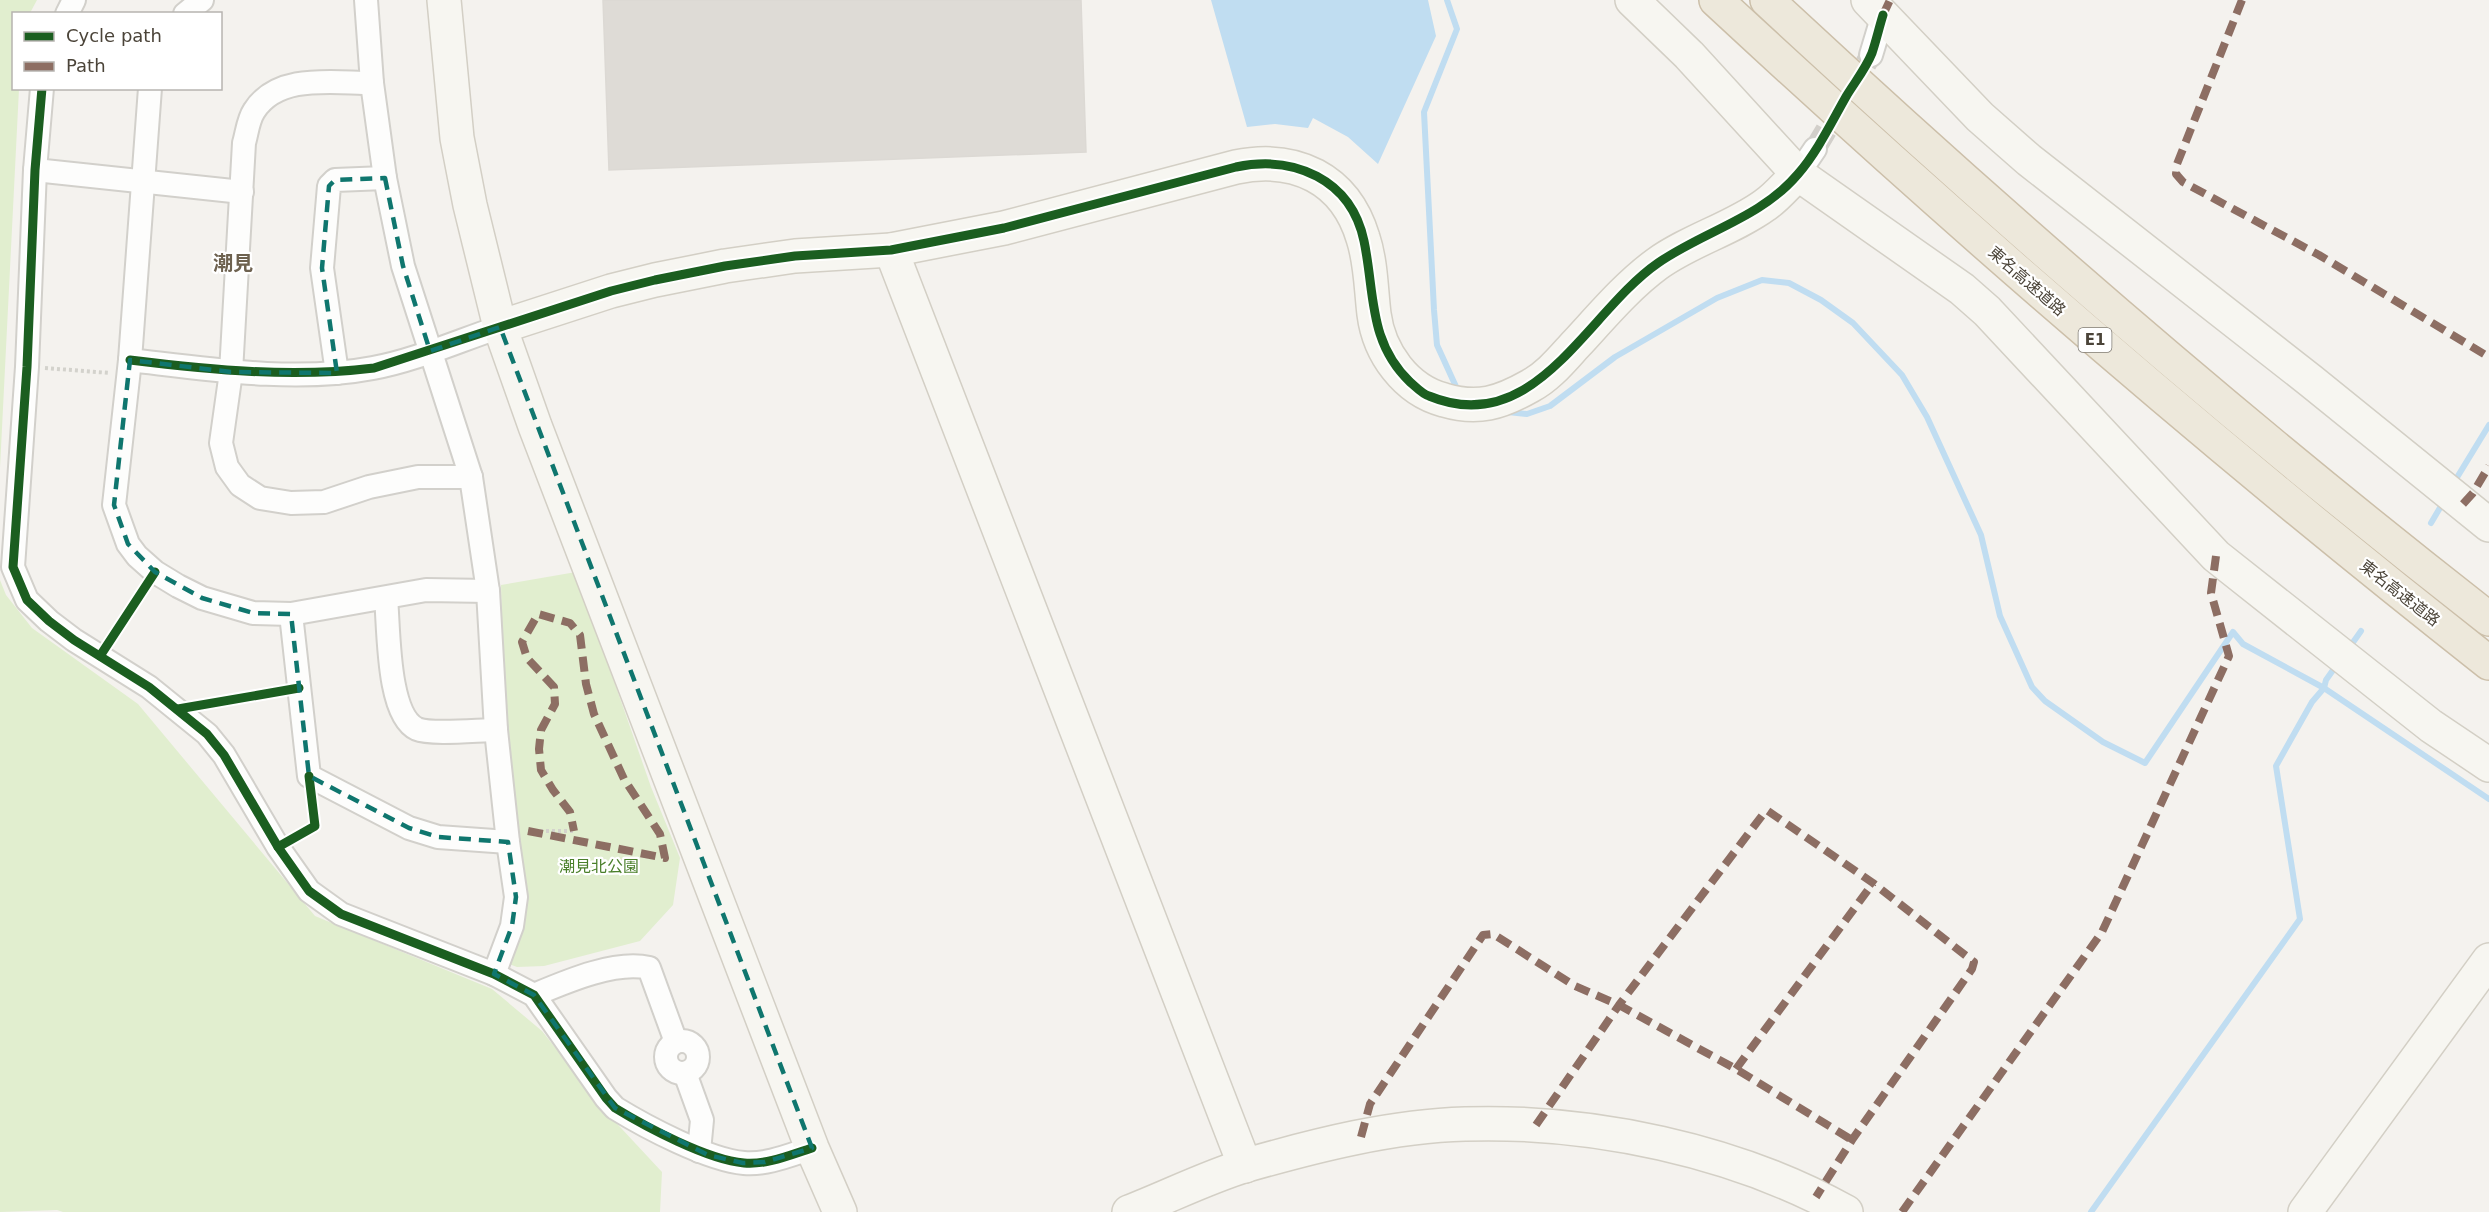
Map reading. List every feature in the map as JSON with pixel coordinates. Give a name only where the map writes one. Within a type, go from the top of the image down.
[{"type":"highway","name":"東名高速道路","points":[[1716,0],[1866,140],[2056,307],[2365,566],[2489,663]]},
{"type":"highway","name":"E1","points":[[1767,0],[1891,115],[2107,305],[2380,534],[2489,619]]},
{"type":"street","points":[[187,12],[202,0]]},
{"type":"street","points":[[366,0],[372,83],[385,178],[403,266],[471,477],[488,591],[496,729],[516,897],[512,926],[494,974]]},
{"type":"street","points":[[444,0],[457,138],[470,205],[500,327],[535,426],[812,1148],[840,1212]]},
{"type":"street","points":[[1632,0],[1806,162],[1987,311],[2216,556],[2431,726],[2489,765]]},
{"type":"street","points":[[1871,55],[1875,8]]},
{"type":"street","points":[[1875,8],[1980,117],[2029,160],[2311,381],[2489,525]]},
{"type":"street","points":[[372,83],[298,84],[279,89],[265,98],[253,112],[244,142],[231,372],[221,443],[223,458],[240,485],[260,498],[291,502],[324,502],[369,487],[418,477],[471,477]]},
{"type":"street","points":[[42,90],[35,170],[27,367],[13,567],[27,600],[49,621],[149,687],[207,734],[224,755],[278,847],[309,891],[340,914],[494,974],[534,995],[615,1108],[708,1155],[743,1163],[765,1162],[812,1148]]},
{"type":"street","points":[[150,90],[129,367],[114,505],[128,544],[137,556],[155,572],[202,598],[253,613],[291,614],[426,590],[488,591]]},
{"type":"street","points":[[129,367],[231,372],[337,373],[374,368],[611,291],[725,266],[795,256],[891,250],[1004,228],[1246,165],[1277,163],[1301,168],[1319,176],[1338,192],[1353,213],[1364,239],[1374,318],[1392,363],[1428,396],[1470,406],[1488,405],[1533,385],[1552,370],[1623,295],[1658,263],[1765,206],[1806,162]]},
{"type":"street","points":[[35,170],[242,192]]},
{"type":"street","points":[[337,373],[322,268],[328,186],[335,180],[385,178]]},
{"type":"street","points":[[891,250],[1245,1166]]},
{"type":"street","points":[[386,598],[394,687],[397,703],[407,723],[419,730],[496,729]]},
{"type":"street","points":[[291,614],[309,777],[409,828],[438,837],[508,842]]},
{"type":"street","points":[[2305,1212],[2489,960]]},
{"type":"street","points":[[534,995],[570,980],[598,972],[650,968],[676,1042],[671,1044],[666,1054],[667,1064],[675,1072],[686,1073],[702,1120],[699,1151]]},
{"type":"street","points":[[1129,1212],[1245,1166],[1361,1137],[1416,1128],[1464,1124],[1536,1125],[1611,1133],[1692,1151],[1755,1172],[1846,1212]]},
{"type":"path","points":[[27,367],[129,367]]},
{"type":"path","points":[[100,656],[155,572]]},
{"type":"path","points":[[178,709],[299,688]]},
{"type":"path","points":[[278,847],[315,826],[309,777]]},
{"type":"path","points":[[528,831],[574,831]]},
{"type":"highlighted area","points":[[385,178],[403,266],[430,351],[500,327],[812,1148],[765,1162],[743,1163],[708,1155],[615,1108],[534,995],[494,974],[512,926],[516,897],[508,842],[438,837],[409,828],[309,776],[291,614],[253,613],[202,598],[155,572],[128,544],[114,505],[130,360],[231,372],[337,373],[322,268],[329,186],[335,180]]},
{"type":"green space","points":[[0,0],[37,0],[31,12],[12,12],[12,90],[19,90],[0,468]]},
{"type":"green space","name":"潮見北公園","points":[[576,572],[651,787],[680,858],[673,905],[640,941],[544,966],[517,967],[509,964],[501,585]]},
{"type":"green space","points":[[0,580],[6,595],[32,628],[138,704],[315,916],[492,989],[542,1031],[608,1114],[662,1172],[660,1212],[63,1212],[57,1210],[0,1212]]},
{"type":"water","points":[[1211,0],[1428,0],[1436,36],[1378,164],[1348,137],[1313,118],[1308,128],[1275,124],[1247,127]]},
{"type":"building","points":[[603,0],[1081,0],[1086,152],[609,170]]},
{"type":"waterway","points":[[1447,0],[1457,29],[1424,112],[1437,345],[1458,391]]},
{"type":"waterway","points":[[1508,412],[1527,414],[1550,406],[1615,357],[1717,298],[1762,280],[1789,283],[1821,300],[1853,323],[1902,375],[1927,417],[1981,535],[2000,616],[2032,687],[2045,701],[2103,742],[2145,763],[2233,632],[2243,644],[2324,688],[2489,799]]},
{"type":"waterway","points":[[2453,484],[2489,425]]},
{"type":"waterway","points":[[2431,523],[2444,501]]},
{"type":"waterway","points":[[2349,648],[2361,631]]},
{"type":"waterway","points":[[2091,1212],[2300,919],[2276,766],[2312,702],[2324,688],[2326,680],[2338,663]]},
{"type":"tunnel","points":[[1815,149],[1871,55]]},
{"type":"marked path","points":[[1883,15],[1890,0]]},
{"type":"marked path","points":[[2242,0],[2177,164],[2176,174],[2183,182],[2319,255],[2489,357]]},
{"type":"marked path","points":[[2463,504],[2473,493],[2489,466]]},
{"type":"marked path","points":[[1902,1212],[2102,932],[2229,656],[2211,593],[2216,556]]},
{"type":"marked path","points":[[528,831],[665,858],[660,834],[624,779],[594,714],[586,684],[580,635],[570,623],[538,614],[522,642],[527,658],[554,687],[555,704],[541,730],[539,749],[541,770],[570,812],[574,831]]},
{"type":"marked path","points":[[1536,1125],[1619,1005],[1764,813],[1768,811],[1873,883],[1974,962],[1972,969],[1852,1140],[1816,1197]]},
{"type":"marked path","points":[[1736,1069],[1873,883]]},
{"type":"marked path","points":[[1361,1137],[1370,1104],[1483,935],[1493,934],[1575,986],[1619,1005],[1736,1069],[1852,1140]]},
{"type":"cycle path","points":[[130,360],[252,372],[313,372],[374,368],[611,291],[655,280],[725,266],[795,256],[891,250],[1004,228],[1236,167],[1258,164],[1299,169],[1317,176],[1333,187],[1347,202],[1357,220],[1364,241],[1375,316],[1380,334],[1396,367],[1410,382],[1426,395],[1466,405],[1500,401],[1529,386],[1557,364],[1632,285],[1658,263],[1750,213],[1767,202],[1798,174],[1812,156],[1867,64],[1883,15]]},
{"type":"cycle path","points":[[42,90],[35,170],[27,367],[13,567],[27,600],[74,640],[149,687],[207,734],[224,755],[278,847],[309,891],[341,914],[494,974],[534,995],[615,1108],[678,1141],[729,1161],[761,1162],[812,1148]]},
{"type":"cycle path","points":[[100,656],[155,572]]},
{"type":"cycle path","points":[[178,709],[299,688]]},
{"type":"cycle path","points":[[278,847],[315,826],[309,776]]},
{"type":"district","name":"潮見","points":[[233,263]]}]
